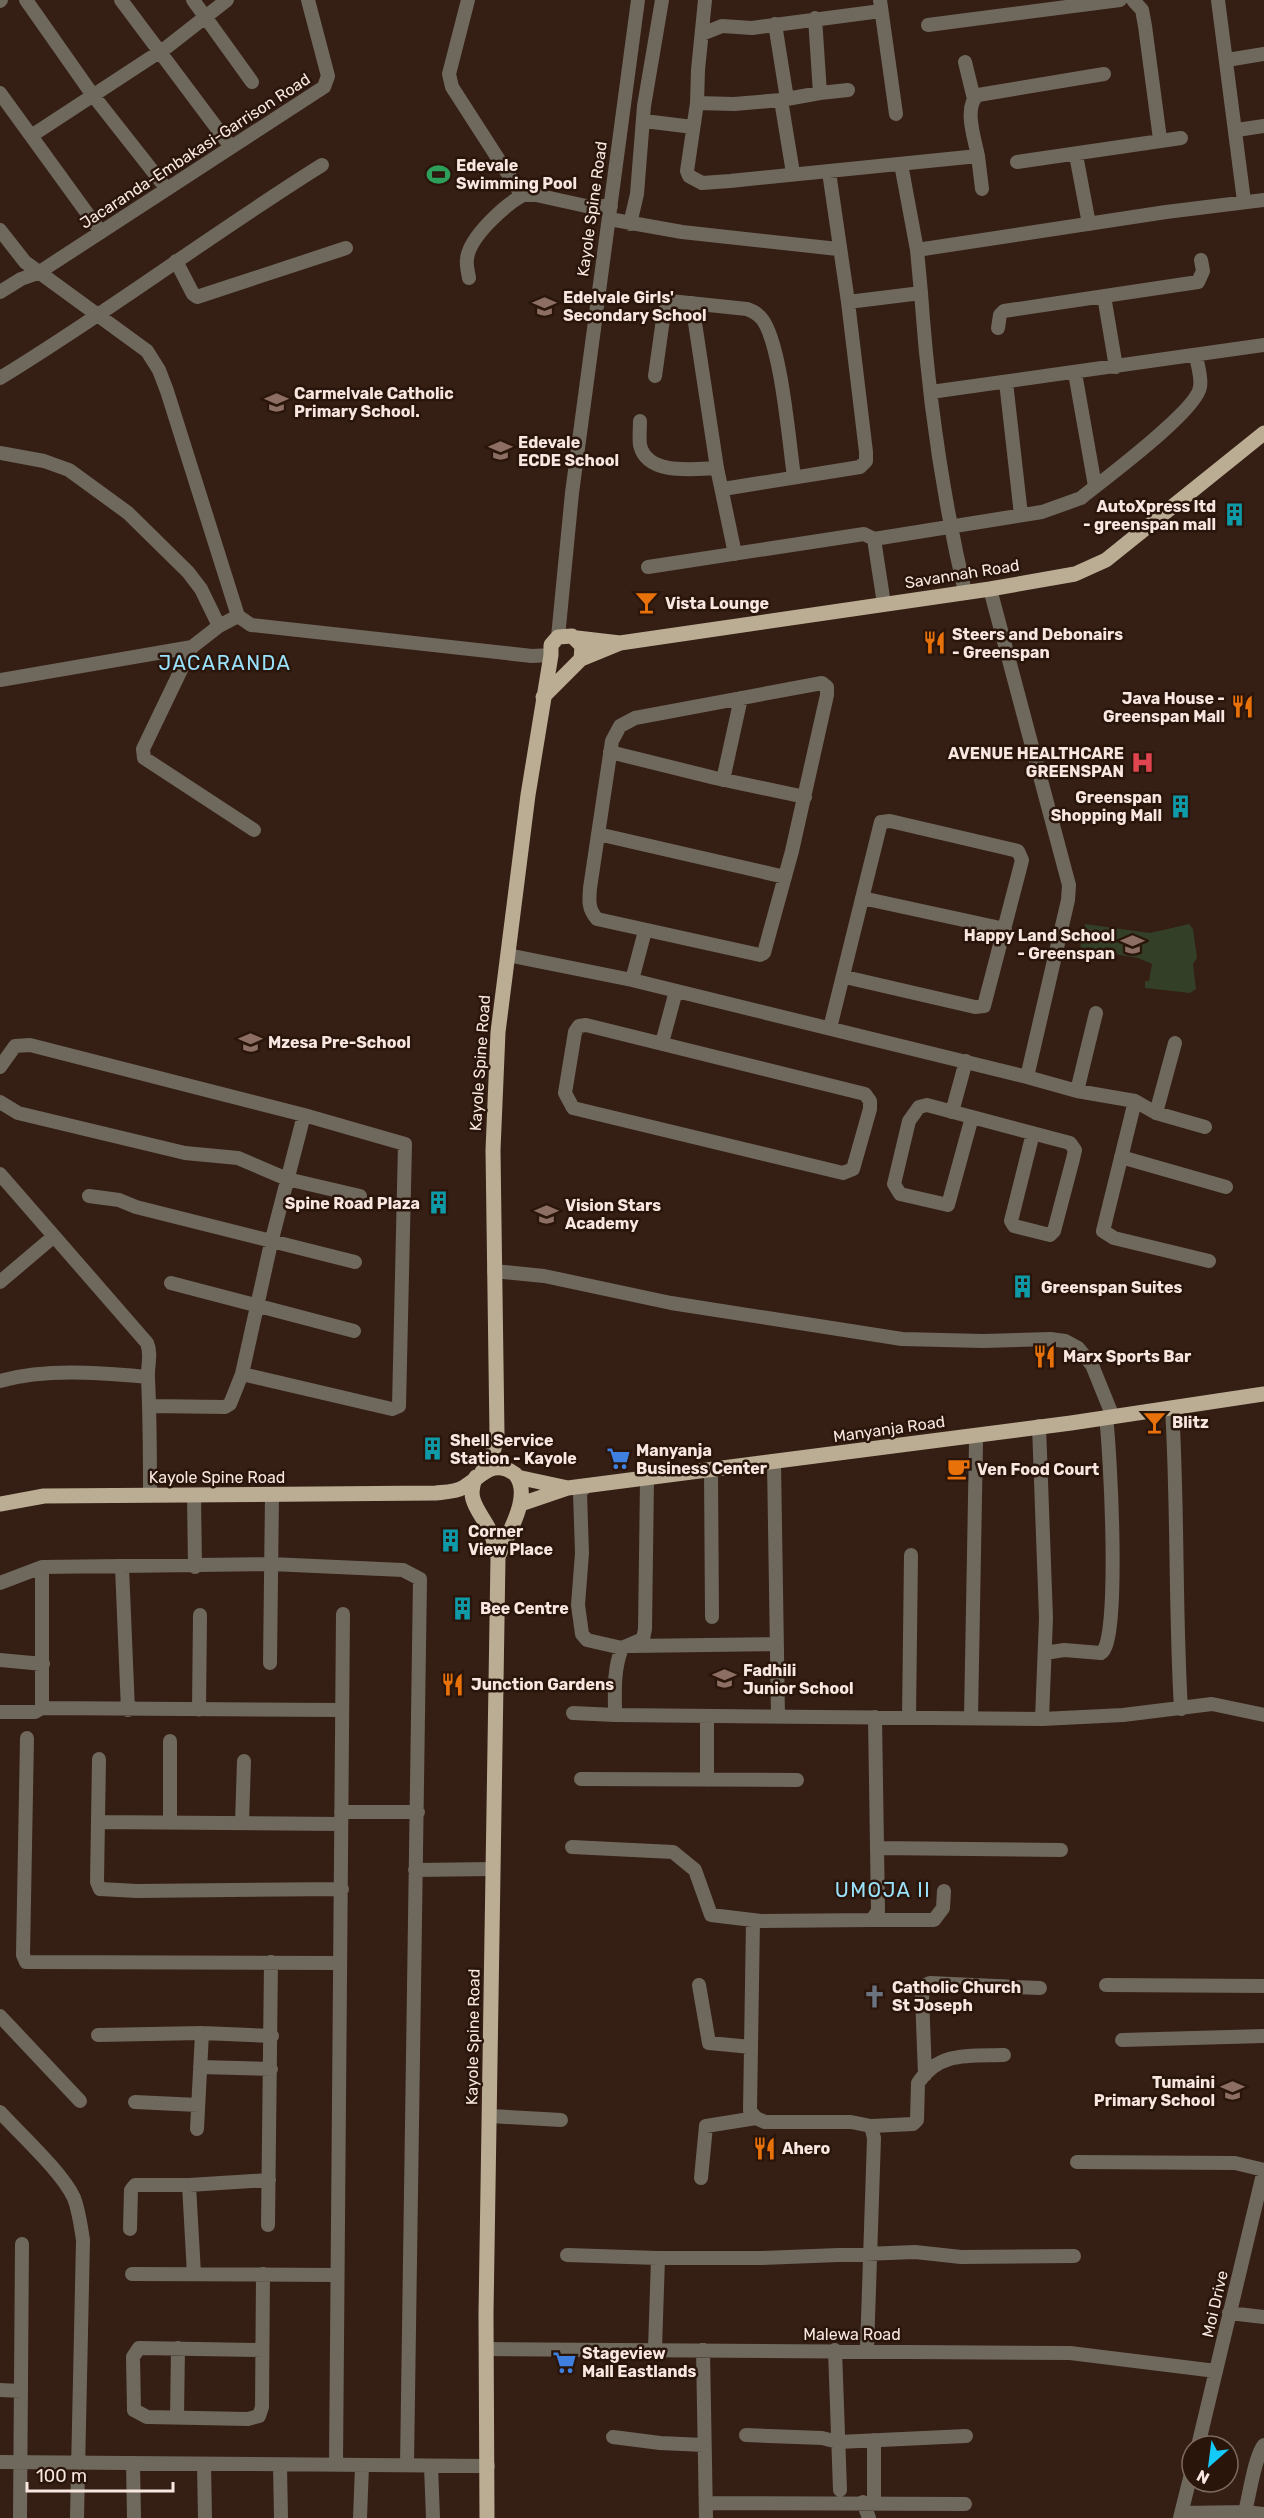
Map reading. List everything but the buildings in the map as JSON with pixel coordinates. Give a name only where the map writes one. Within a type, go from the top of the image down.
[{"type":"main road","name":"Savannah Road","points":[[576,663],[620,643],[990,589],[1075,574],[1106,560],[1264,433]]},
{"type":"main road","points":[[543,697],[576,663],[582,646],[577,638],[568,635],[558,637],[551,645],[551,655],[561,666],[576,663]]},
{"type":"main road","name":"Savannah Road","points":[[577,638],[620,643]]},
{"type":"main road","name":"Kayole Spine Road","points":[[497,1435],[494,1102],[498,1032],[543,697],[551,655]]},
{"type":"main road","name":"Manyanja Road","points":[[519,1507],[568,1488],[647,1480],[1264,1394]]},
{"type":"main road","points":[[497,1435],[523,1490],[519,1507],[498,1557]]},
{"type":"main road","points":[[497,1435],[493,1453],[479,1474],[471,1492],[478,1511],[492,1536],[498,1557]]},
{"type":"main road","points":[[436,1493],[457,1490],[479,1474],[497,1467],[568,1488]]},
{"type":"main road","points":[[436,1493],[453,1497],[499,1520],[519,1507]]},
{"type":"main road","name":"Kayole Spine Road","points":[[0,1504],[44,1496],[436,1493]]},
{"type":"main road","name":"Kayole Spine Road","points":[[487,2518],[492,1869],[498,1557]]},
{"type":"street","points":[[26,0],[92,94],[166,188]]},
{"type":"street","points":[[121,0],[231,147]]},
{"type":"street","points":[[193,0],[252,82]]},
{"type":"street","points":[[31,136],[158,51],[227,0]]},
{"type":"street","name":"Jacaranda-Embakasi-Garrison Road","points":[[0,292],[21,279],[38,273],[324,87],[326,69],[308,0]]},
{"type":"street","points":[[468,0],[449,74],[452,87],[523,195]]},
{"type":"street","name":"Kayole Spine Road","points":[[558,637],[572,493],[638,0]]},
{"type":"street","points":[[630,224],[637,194],[644,121],[662,0]]},
{"type":"street","points":[[705,0],[698,70],[698,103],[687,171],[694,180],[702,183],[729,181],[978,156]]},
{"type":"street","points":[[928,25],[1120,0]]},
{"type":"street","points":[[1133,0],[1142,10],[1160,140]]},
{"type":"street","points":[[1218,0],[1237,130],[1244,201]]},
{"type":"street","points":[[702,34],[722,26],[752,28],[881,6],[896,114]]},
{"type":"street","points":[[815,18],[819,93]]},
{"type":"street","points":[[775,24],[793,173]]},
{"type":"street","points":[[1227,60],[1264,54]]},
{"type":"street","points":[[965,62],[974,99],[971,115],[981,189]]},
{"type":"street","points":[[974,99],[993,91],[1104,74]]},
{"type":"street","points":[[698,103],[734,104],[848,90]]},
{"type":"street","points":[[0,93],[100,231]]},
{"type":"street","points":[[644,121],[693,127]]},
{"type":"street","points":[[1237,130],[1264,126]]},
{"type":"street","points":[[1017,162],[1181,138]]},
{"type":"street","points":[[1076,155],[1089,224]]},
{"type":"street","points":[[901,164],[917,250],[931,392],[949,525],[965,592]]},
{"type":"street","points":[[0,378],[97,316],[322,165]]},
{"type":"street","points":[[723,489],[851,470],[860,467],[866,461],[848,302],[838,249],[829,172]]},
{"type":"street","points":[[469,278],[467,257],[474,244],[492,218],[510,202],[523,195],[536,195],[610,212],[630,224],[722,237],[838,249]]},
{"type":"street","points":[[917,250],[1244,201],[1264,200]]},
{"type":"street","points":[[0,230],[25,262],[147,351],[159,370],[238,616],[251,625],[532,656],[551,655]]},
{"type":"street","points":[[176,261],[193,294],[197,297],[346,248]]},
{"type":"street","points":[[998,328],[1000,315],[1004,311],[1198,282],[1203,271],[1201,260]]},
{"type":"street","points":[[848,302],[921,293]]},
{"type":"street","points":[[1104,296],[1116,367]]},
{"type":"street","points":[[655,376],[666,305],[677,300],[747,309],[762,319],[773,341],[794,477]]},
{"type":"street","points":[[692,303],[717,468],[735,554]]},
{"type":"street","points":[[931,392],[1264,345]]},
{"type":"street","points":[[648,567],[864,534],[874,539],[1021,515],[1067,505],[1095,486],[1163,431],[1196,400],[1201,387],[1196,355]]},
{"type":"street","points":[[1075,373],[1095,486]]},
{"type":"street","points":[[1006,382],[1021,515]]},
{"type":"street","points":[[640,421],[640,445],[654,463],[662,467],[717,468]]},
{"type":"street","points":[[0,453],[44,461],[69,470],[128,513],[188,572],[201,589],[219,626]]},
{"type":"street","points":[[874,539],[884,604]]},
{"type":"street","points":[[990,589],[1034,744],[1069,885],[1068,900],[1027,1077]]},
{"type":"street","points":[[238,616],[219,626],[192,647],[144,744],[144,758],[254,830]]},
{"type":"street","points":[[0,680],[192,647]]},
{"type":"street","points":[[822,682],[826,687],[805,797],[767,947],[760,955],[597,919],[591,912],[589,903],[610,752],[615,731],[635,718],[741,698],[822,682]]},
{"type":"street","points":[[723,780],[741,698]]},
{"type":"street","points":[[610,752],[723,780],[805,797]]},
{"type":"street","points":[[830,1028],[845,976],[881,822],[890,820],[1018,851],[1022,860],[984,1006],[975,1007],[845,976]]},
{"type":"street","points":[[598,834],[784,877]]},
{"type":"street","points":[[862,898],[1005,929]]},
{"type":"street","points":[[632,980],[645,931]]},
{"type":"street","points":[[508,955],[632,980],[966,1061],[1077,1091],[1135,1101],[1156,1113],[1205,1126]]},
{"type":"street","points":[[662,1043],[676,991]]},
{"type":"street","points":[[1077,1091],[1096,1013]]},
{"type":"street","points":[[586,1025],[662,1043],[865,1094],[870,1101],[870,1108],[853,1169],[843,1173],[573,1108],[568,1102],[565,1093],[575,1032],[579,1026],[586,1025]]},
{"type":"street","points":[[1156,1113],[1174,1043]]},
{"type":"street","points":[[0,1067],[15,1046],[30,1045],[304,1115],[405,1144],[399,1406],[392,1409],[242,1374]]},
{"type":"street","points":[[952,1112],[966,1061]]},
{"type":"street","points":[[1135,1101],[1102,1226],[1103,1231],[1114,1238],[1209,1261]]},
{"type":"street","points":[[0,1102],[18,1113],[185,1153],[237,1158],[287,1179],[360,1196]]},
{"type":"street","points":[[972,1117],[948,1205],[900,1194],[894,1184],[909,1121],[919,1107],[927,1105],[952,1112],[972,1117],[1033,1133],[1070,1143],[1075,1150],[1054,1231],[1050,1235],[1014,1226],[1011,1221],[1033,1133]]},
{"type":"street","points":[[151,1406],[225,1407],[231,1404],[242,1374],[270,1243],[304,1115]]},
{"type":"street","points":[[1120,1157],[1226,1187]]},
{"type":"street","points":[[0,1174],[147,1343],[150,1357],[148,1377],[151,1406],[150,1495]]},
{"type":"street","points":[[89,1196],[119,1200],[136,1207],[270,1243],[355,1262]]},
{"type":"street","points":[[0,1282],[53,1237]]},
{"type":"street","points":[[494,1271],[544,1276],[671,1302],[902,1339],[983,1341],[1050,1339],[1065,1341],[1078,1348],[1092,1365],[1110,1417],[1113,1486],[1113,1612],[1108,1646],[1101,1653],[1064,1650],[1045,1653]]},
{"type":"street","points":[[171,1283],[212,1291],[256,1306],[354,1331]]},
{"type":"street","points":[[0,1381],[22,1376],[55,1374],[148,1377]]},
{"type":"street","points":[[1172,1408],[1176,1480],[1177,1641],[1181,1709]]},
{"type":"street","points":[[1039,1426],[1046,1618],[1042,1719]]},
{"type":"street","points":[[971,1718],[976,1443]]},
{"type":"street","points":[[774,1462],[778,1716]]},
{"type":"street","points":[[711,1471],[712,1617]]},
{"type":"street","points":[[615,1715],[616,1664],[627,1647],[643,1639],[645,1629],[647,1480]]},
{"type":"street","points":[[586,1486],[580,1493],[582,1553],[579,1605],[582,1634],[588,1640],[627,1647],[776,1644]]},
{"type":"street","points":[[194,1495],[195,1567]]},
{"type":"street","points":[[270,1663],[272,1495]]},
{"type":"street","points":[[909,1717],[911,1555]]},
{"type":"street","points":[[0,1583],[42,1567],[195,1567],[271,1564],[404,1570],[420,1579],[417,1655],[418,1812],[415,1870],[407,2465]]},
{"type":"street","points":[[42,1567],[42,1708]]},
{"type":"street","points":[[122,1567],[128,1710]]},
{"type":"street","points":[[336,2465],[343,1614]]},
{"type":"street","points":[[199,1710],[200,1615]]},
{"type":"street","points":[[0,1660],[43,1664]]},
{"type":"street","points":[[573,1713],[1042,1719],[1221,1705],[1264,1715]]},
{"type":"street","points":[[0,1712],[34,1712],[42,1708],[341,1710]]},
{"type":"street","points":[[707,1716],[707,1780]]},
{"type":"street","points":[[872,1920],[878,1911],[875,1717]]},
{"type":"street","points":[[27,1738],[23,1955],[26,1962],[340,1963]]},
{"type":"street","points":[[170,1741],[170,1821]]},
{"type":"street","points":[[99,1759],[97,1882],[103,1890],[342,1889]]},
{"type":"street","points":[[242,1823],[244,1761]]},
{"type":"street","points":[[581,1779],[797,1780]]},
{"type":"street","points":[[98,1822],[242,1823],[418,1812]]},
{"type":"street","points":[[572,1846],[673,1852],[695,1870],[711,1915],[753,1920],[934,1920],[943,1908],[945,1891]]},
{"type":"street","points":[[877,1848],[1060,1850]]},
{"type":"street","points":[[415,1870],[492,1869]]},
{"type":"street","points":[[753,1920],[750,2111],[756,2118],[765,2122],[851,2122],[871,2126],[915,2123],[918,2084],[925,2075],[952,2057],[1004,2055]]},
{"type":"street","points":[[268,2225],[272,2036],[271,1962]]},
{"type":"street","points":[[925,2075],[922,1995],[925,1985],[930,1983],[1040,1988]]},
{"type":"street","points":[[699,1985],[709,2043],[751,2047]]},
{"type":"street","points":[[1106,1985],[1264,1986]]},
{"type":"street","points":[[0,2016],[80,2101]]},
{"type":"street","points":[[98,2035],[202,2033],[272,2036]]},
{"type":"street","points":[[196,2128],[202,2033]]},
{"type":"street","points":[[1122,2040],[1264,2036]]},
{"type":"street","points":[[200,2067],[271,2069]]},
{"type":"street","points":[[135,2102],[198,2105]]},
{"type":"street","points":[[0,2112],[61,2180],[74,2198],[80,2219],[83,2240],[77,2518]]},
{"type":"street","points":[[490,2116],[561,2120]]},
{"type":"street","points":[[702,2178],[706,2126],[756,2118]]},
{"type":"street","points":[[867,2349],[874,2138],[871,2126]]},
{"type":"street","points":[[1077,2162],[1235,2163],[1264,2170]]},
{"type":"street","name":"Moi Drive","points":[[1201,2434],[1264,2170]]},
{"type":"street","points":[[130,2229],[131,2190],[135,2185],[189,2185],[269,2180]]},
{"type":"street","points":[[189,2185],[194,2274]]},
{"type":"street","points":[[20,2518],[22,2244]]},
{"type":"street","points":[[567,2255],[658,2258],[915,2252],[961,2257],[1074,2256]]},
{"type":"street","points":[[655,2349],[658,2258]]},
{"type":"street","points":[[132,2274],[337,2275]]},
{"type":"street","points":[[262,2350],[139,2348],[133,2357],[134,2410],[147,2417],[248,2419],[259,2416],[262,2407],[264,2274]]},
{"type":"street","points":[[1229,2313],[1264,2317]]},
{"type":"street","points":[[177,2417],[178,2348]]},
{"type":"street","name":"Malewa Road","points":[[487,2349],[867,2349],[1090,2354],[1216,2371]]},
{"type":"street","points":[[703,2350],[706,2518]]},
{"type":"street","points":[[835,2350],[834,2386],[840,2490]]},
{"type":"street","points":[[0,2390],[21,2391]]},
{"type":"street","points":[[746,2435],[822,2438],[838,2442],[966,2436]]},
{"type":"street","points":[[613,2437],[660,2443],[704,2445]]},
{"type":"street","points":[[868,2518],[874,2440]]},
{"type":"street","points":[[1245,2512],[1249,2486],[1257,2467],[1260,2450],[1264,2445]]},
{"type":"street","points":[[0,2462],[488,2466]]},
{"type":"street","points":[[133,2463],[134,2518]]},
{"type":"street","points":[[204,2464],[205,2518]]},
{"type":"street","points":[[280,2465],[281,2518]]},
{"type":"street","points":[[360,2518],[362,2466]]},
{"type":"street","points":[[431,2466],[433,2518]]},
{"type":"street","points":[[1186,2494],[1181,2516],[1245,2512],[1264,2514]]},
{"type":"street","points":[[707,2504],[753,2506],[868,2503],[965,2504]]},
{"type":"green space","points":[[1085,924],[1150,933],[1189,924],[1193,929],[1197,958],[1193,964],[1196,989],[1190,993],[1145,988],[1145,981],[1149,981],[1152,964],[1138,958],[1080,948]]},
{"type":"place","name":"Edevale Swimming Pool","points":[[438,174]]},
{"type":"place","name":"Edelvale Girls' Secondary School","points":[[545,306]]},
{"type":"place","name":"Carmelvale Catholic Primary School.","points":[[276,402]]},
{"type":"place","name":"Edevale ECDE School","points":[[500,451]]},
{"type":"place","name":"AutoXpress ltd - greenspan mall","points":[[1234,515]]},
{"type":"place","name":"Vista Lounge","points":[[647,603]]},
{"type":"place","name":"Steers and Debonairs - Greenspan","points":[[934,643]]},
{"type":"place","name":"Java House - Greenspan Mall","points":[[1243,707]]},
{"type":"place","name":"AVENUE HEALTHCARE GREENSPAN","points":[[1142,762]]},
{"type":"place","name":"Greenspan Shopping Mall","points":[[1180,806]]},
{"type":"place","name":"Happy Land School - Greenspan","points":[[1133,944]]},
{"type":"place","name":"Mzesa Pre-School","points":[[250,1042]]},
{"type":"place","name":"Spine Road Plaza","points":[[438,1203]]},
{"type":"place","name":"Vision Stars Academy","points":[[547,1214]]},
{"type":"place","name":"Greenspan Suites","points":[[1023,1287]]},
{"type":"place","name":"Marx Sports Bar","points":[[1045,1356]]},
{"type":"place","name":"Blitz","points":[[1154,1422]]},
{"type":"place","name":"Shell Service Station - Kayole","points":[[432,1449]]},
{"type":"place","name":"Manyanja Business Center","points":[[618,1459]]},
{"type":"place","name":"Ven Food Court","points":[[959,1469]]},
{"type":"place","name":"Corner View Place","points":[[450,1540]]},
{"type":"place","name":"Bee Centre","points":[[462,1608]]},
{"type":"place","name":"Fadhili Junior School","points":[[725,1679]]},
{"type":"place","name":"Junction Gardens","points":[[453,1684]]},
{"type":"place","name":"Catholic Church St Joseph","points":[[874,1996]]},
{"type":"place","name":"Tumaini Primary School","points":[[1233,2091]]},
{"type":"place","name":"Ahero","points":[[764,2148]]},
{"type":"place","name":"Stageview Mall Eastlands","points":[[564,2362]]},
{"type":"district","name":"JACARANDA","points":[[225,663]]},
{"type":"district","name":"UMOJA II","points":[[883,1890]]}]
